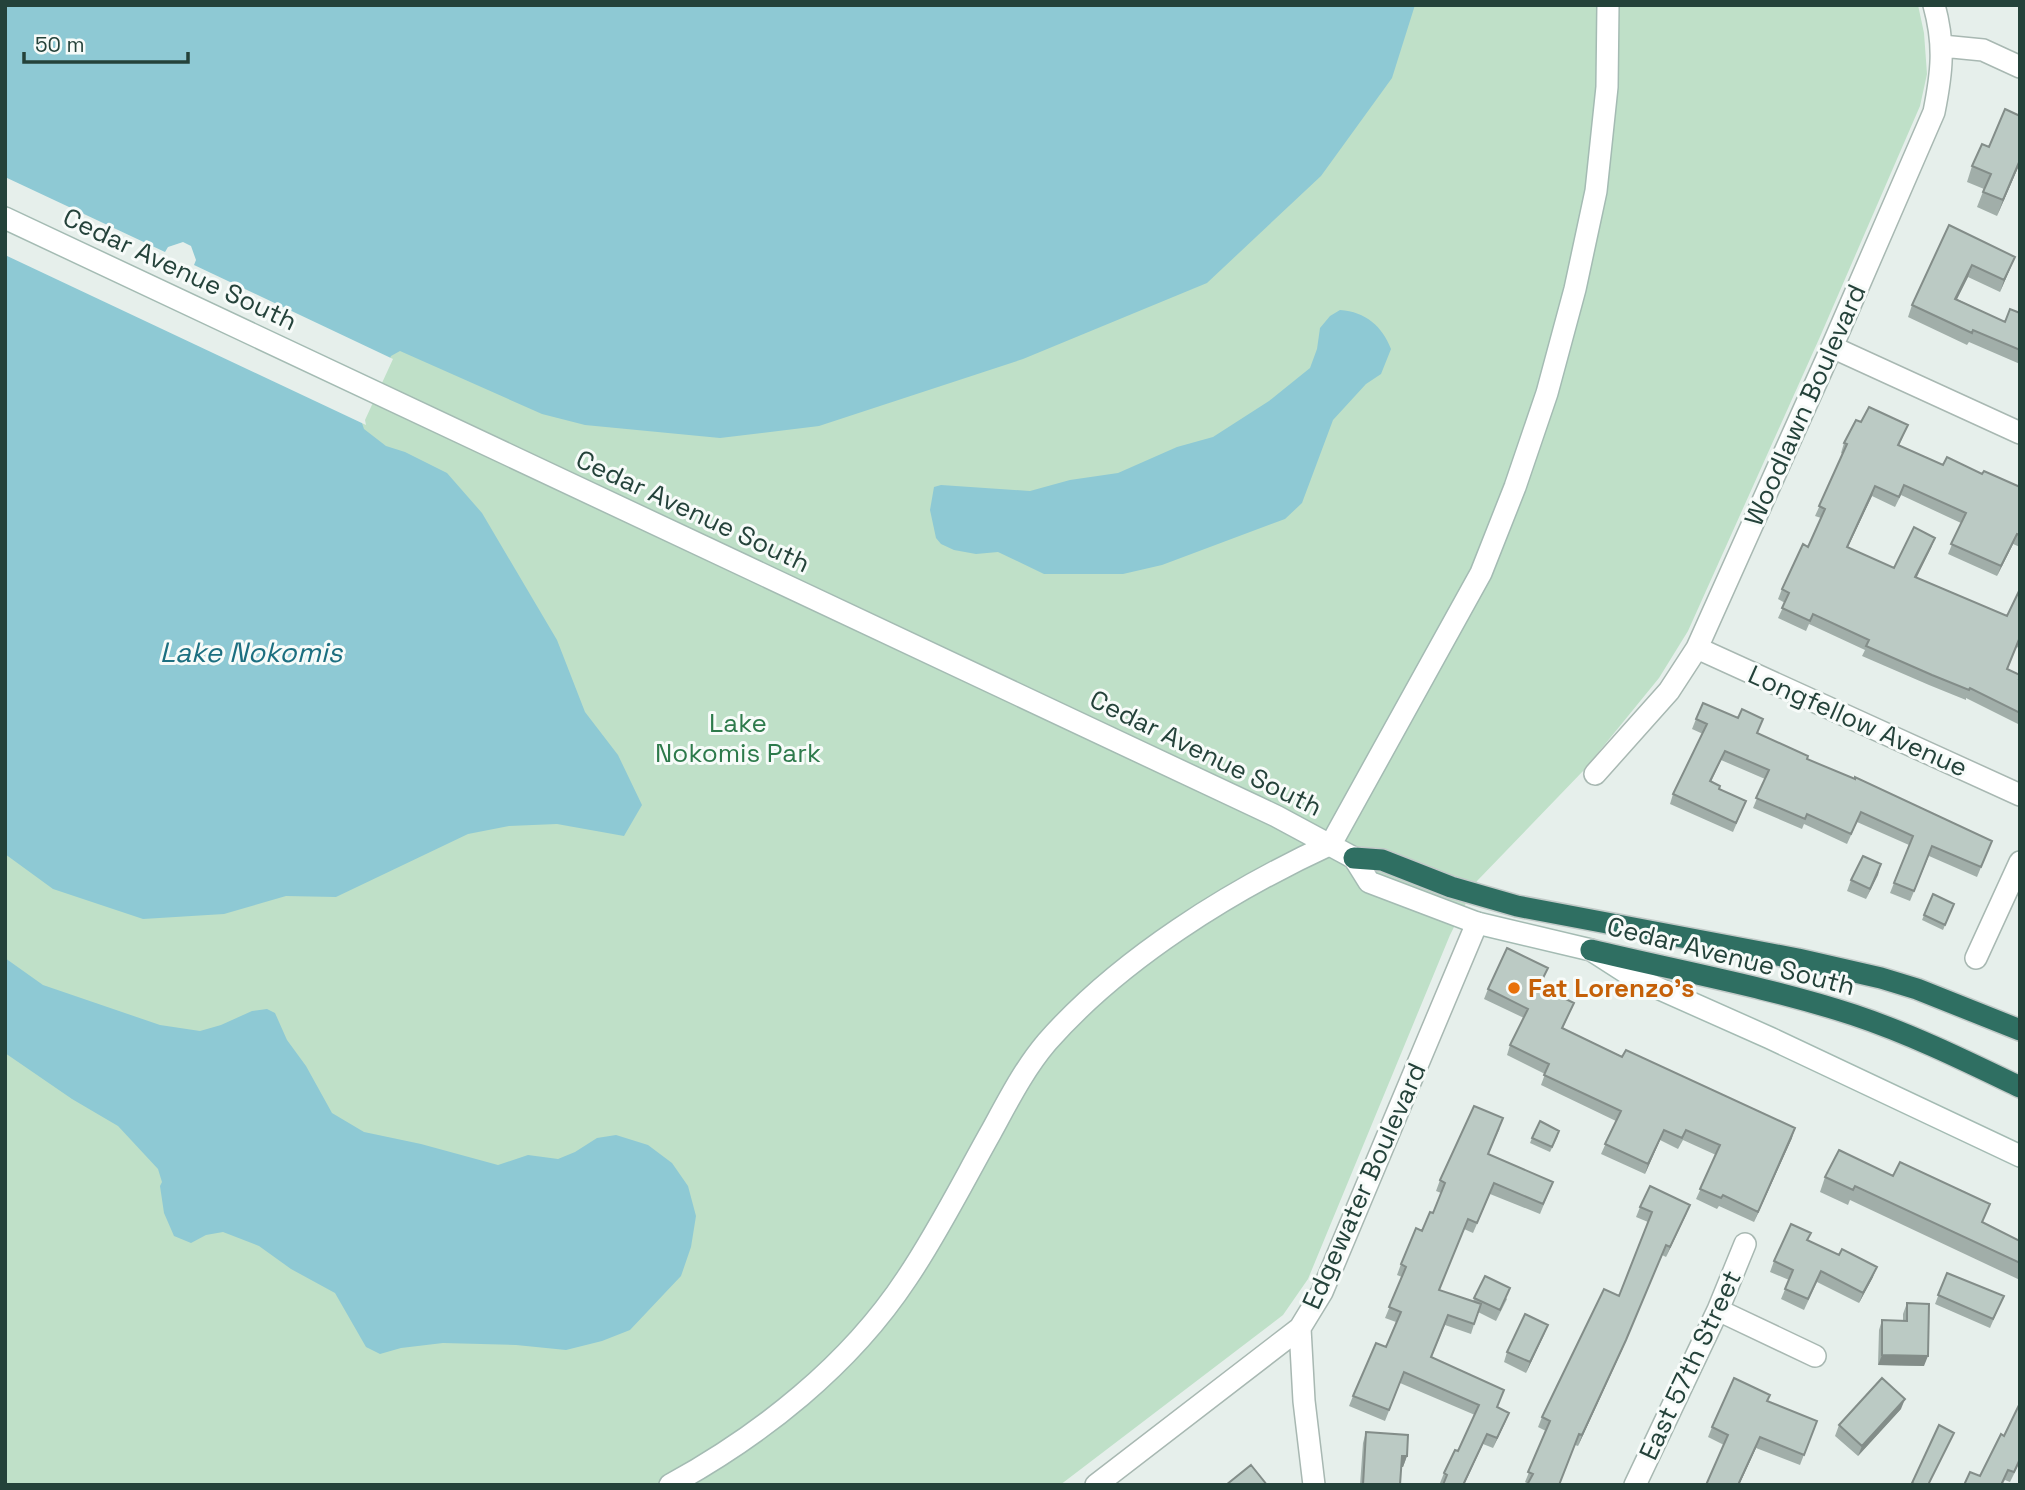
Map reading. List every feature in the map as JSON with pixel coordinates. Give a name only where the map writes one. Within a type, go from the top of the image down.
[{"type":"highway","name":"Cedar Avenue South","points":[[1354,858],[1382,860],[1451,887],[1517,906],[1798,959],[1881,978],[2020,1030]]},
{"type":"highway","name":"Cedar Avenue South","points":[[1591,950],[1793,997],[1855,1015],[1913,1037],[2020,1087]]},
{"type":"street","points":[[670,1485],[712,1462],[802,1395],[857,1342],[906,1279],[1014,1090],[1046,1044],[1094,993],[1178,930],[1287,864],[1331,844],[1481,573],[1515,488],[1543,405],[1575,289],[1596,191],[1607,88],[1608,5]]},
{"type":"street","name":"Woodlawn Boulevard","points":[[1595,774],[1669,691],[1697,648],[1832,347],[1934,112],[1942,75],[1942,46],[1934,5]]},
{"type":"street","points":[[1942,46],[1983,50],[2020,67]]},
{"type":"street","name":"Cedar Avenue South","points":[[5,218],[1264,810],[1354,858],[1369,882],[1477,923],[1591,950]]},
{"type":"street","points":[[1832,347],[2020,433]]},
{"type":"street","name":"Longfellow Avenue","points":[[1697,648],[2020,795]]},
{"type":"street","points":[[1976,958],[2020,862]]},
{"type":"street","name":"Edgewater Boulevard","points":[[1096,1485],[1300,1328],[1322,1292],[1477,923]]},
{"type":"street","points":[[1591,950],[1633,977],[1770,1038],[2020,1156]]},
{"type":"street","name":"East 57th Street","points":[[1635,1485],[1718,1310],[1745,1244]]},
{"type":"street","points":[[1718,1310],[1815,1356]]},
{"type":"street","points":[[1300,1328],[1304,1401],[1314,1485]]},
{"type":"green space","name":"Lake Nokomis Park","points":[[5,5],[1918,5],[1924,33],[1927,74],[1920,106],[1688,631],[1659,678],[1584,770],[1477,881],[1450,935],[1308,1279],[1283,1315],[1060,1485],[5,1485]]},
{"type":"water","name":"Lake Nokomis","points":[[5,5],[1415,5],[1392,78],[1321,176],[1207,283],[1023,359],[819,426],[720,438],[585,425],[542,414],[400,351],[391,356],[361,420],[364,429],[386,446],[405,452],[447,473],[482,513],[557,640],[585,712],[618,755],[642,805],[624,836],[557,824],[509,826],[468,834],[336,897],[286,896],[224,914],[143,919],[53,889],[5,854]]},
{"type":"water","points":[[1340,310],[1358,314],[1372,322],[1383,333],[1391,349],[1381,374],[1366,384],[1333,420],[1302,503],[1285,519],[1162,565],[1123,574],[1044,574],[998,552],[976,554],[954,550],[941,544],[936,538],[930,510],[934,487],[941,485],[1030,491],[1070,480],[1118,473],[1177,447],[1213,437],[1269,401],[1310,368],[1317,349],[1320,328],[1330,316]]},
{"type":"water","points":[[5,958],[43,985],[160,1025],[200,1031],[252,1011],[267,1009],[275,1013],[287,1040],[306,1066],[332,1113],[364,1132],[498,1165],[528,1155],[558,1159],[597,1138],[616,1135],[648,1145],[672,1163],[688,1186],[696,1216],[691,1247],[681,1276],[630,1330],[602,1341],[566,1350],[516,1345],[443,1343],[401,1348],[380,1354],[366,1347],[335,1293],[291,1269],[259,1246],[223,1232],[206,1235],[191,1243],[174,1236],[164,1213],[160,1186],[162,1182],[158,1169],[118,1126],[72,1099],[5,1053]]},
{"type":"pier","points":[[5,177],[165,252],[168,247],[183,242],[191,246],[196,260],[194,265],[393,359],[365,420],[366,425],[5,255]]},
{"type":"building","points":[[2005,109],[2020,116],[2020,160],[2003,200],[1983,192],[1991,174],[1972,166],[1982,144],[1989,147]]},
{"type":"building","points":[[1949,225],[2015,257],[2004,280],[1972,265],[1955,299],[2005,322],[2010,309],[2020,313],[2020,350],[1973,330],[1972,333],[1912,305]]},
{"type":"building","points":[[1869,407],[1908,425],[1898,445],[1943,465],[1947,457],[1982,474],[1984,471],[2020,487],[2020,535],[2017,534],[2001,566],[1951,544],[1966,513],[1904,485],[1899,497],[1875,486],[1847,547],[1894,568],[1914,527],[1935,538],[1915,577],[2007,616],[2020,589],[2020,637],[2007,669],[2020,675],[2020,713],[1970,688],[1969,690],[1866,646],[1869,640],[1813,614],[1810,621],[1782,608],[1789,593],[1782,589],[1803,544],[1808,547],[1825,509],[1819,506],[1847,444],[1844,443],[1856,420],[1861,422]]},
{"type":"building","points":[[1703,703],[1738,718],[1742,709],[1763,719],[1757,733],[1808,756],[1807,759],[1855,777],[1992,841],[1981,867],[1932,846],[1914,891],[1894,883],[1913,836],[1861,812],[1851,834],[1807,814],[1805,819],[1756,798],[1769,770],[1725,751],[1710,781],[1720,786],[1719,789],[1746,801],[1736,823],[1673,794],[1707,724],[1696,719]]},
{"type":"building","points":[[1863,856],[1881,864],[1870,889],[1851,880]]},
{"type":"building","points":[[1933,894],[1954,904],[1945,925],[1924,915]]},
{"type":"building","points":[[1507,948],[1548,968],[1539,986],[1574,1003],[1562,1028],[1622,1057],[1626,1050],[1795,1128],[1758,1212],[1723,1195],[1721,1198],[1700,1189],[1720,1145],[1686,1130],[1682,1138],[1664,1130],[1648,1164],[1605,1144],[1621,1111],[1544,1075],[1549,1064],[1510,1045],[1528,1009],[1488,989]]},
{"type":"building","points":[[1474,1106],[1503,1118],[1488,1154],[1553,1182],[1543,1204],[1494,1183],[1477,1223],[1468,1219],[1439,1290],[1481,1304],[1474,1324],[1448,1315],[1431,1357],[1504,1390],[1497,1407],[1509,1413],[1497,1438],[1487,1434],[1463,1485],[1443,1485],[1447,1475],[1444,1473],[1455,1450],[1458,1451],[1479,1405],[1404,1372],[1389,1410],[1353,1396],[1376,1343],[1386,1347],[1401,1312],[1389,1307],[1406,1267],[1401,1264],[1416,1228],[1422,1231],[1430,1212],[1433,1213],[1445,1183],[1440,1180]]},
{"type":"building","points":[[1540,1121],[1559,1131],[1552,1147],[1532,1138]]},
{"type":"building","points":[[1839,1150],[1893,1176],[1900,1162],[1990,1204],[1982,1222],[2020,1241],[2020,1263],[1855,1186],[1853,1190],[1825,1177]]},
{"type":"building","points":[[1650,1186],[1690,1205],[1670,1247],[1666,1245],[1626,1340],[1582,1435],[1579,1434],[1559,1485],[1527,1485],[1533,1474],[1528,1472],[1550,1421],[1542,1417],[1604,1289],[1619,1296],[1652,1212],[1640,1207]]},
{"type":"building","points":[[1791,1224],[1811,1233],[1807,1240],[1839,1255],[1842,1249],[1877,1267],[1863,1293],[1821,1271],[1808,1299],[1785,1289],[1793,1270],[1774,1261]]},
{"type":"building","points":[[1947,1273],[2004,1296],[1993,1319],[1938,1295]]},
{"type":"building","points":[[1485,1276],[1510,1288],[1500,1310],[1474,1298]]},
{"type":"building","points":[[1907,1303],[1929,1304],[1928,1356],[1882,1355],[1882,1320],[1907,1321]]},
{"type":"building","points":[[1525,1314],[1548,1325],[1530,1362],[1507,1352]]},
{"type":"building","points":[[1734,1378],[1770,1395],[1767,1401],[1817,1421],[1804,1455],[1760,1437],[1738,1485],[1706,1485],[1728,1435],[1712,1427]]},
{"type":"building","points":[[1882,1378],[1905,1399],[1862,1446],[1839,1425]]},
{"type":"building","points":[[2020,1403],[2020,1459],[2014,1472],[2008,1470],[2001,1485],[1964,1485],[1970,1472],[1980,1476]]},
{"type":"building","points":[[1939,1425],[1954,1433],[1928,1485],[1916,1485],[1912,1483]]},
{"type":"building","points":[[1366,1432],[1408,1435],[1407,1456],[1402,1456],[1400,1485],[1363,1485]]},
{"type":"building","points":[[1251,1465],[1267,1485],[1226,1485]]},
{"type":"place","name":"Fat Lorenzo's","points":[[1514,988]]}]
